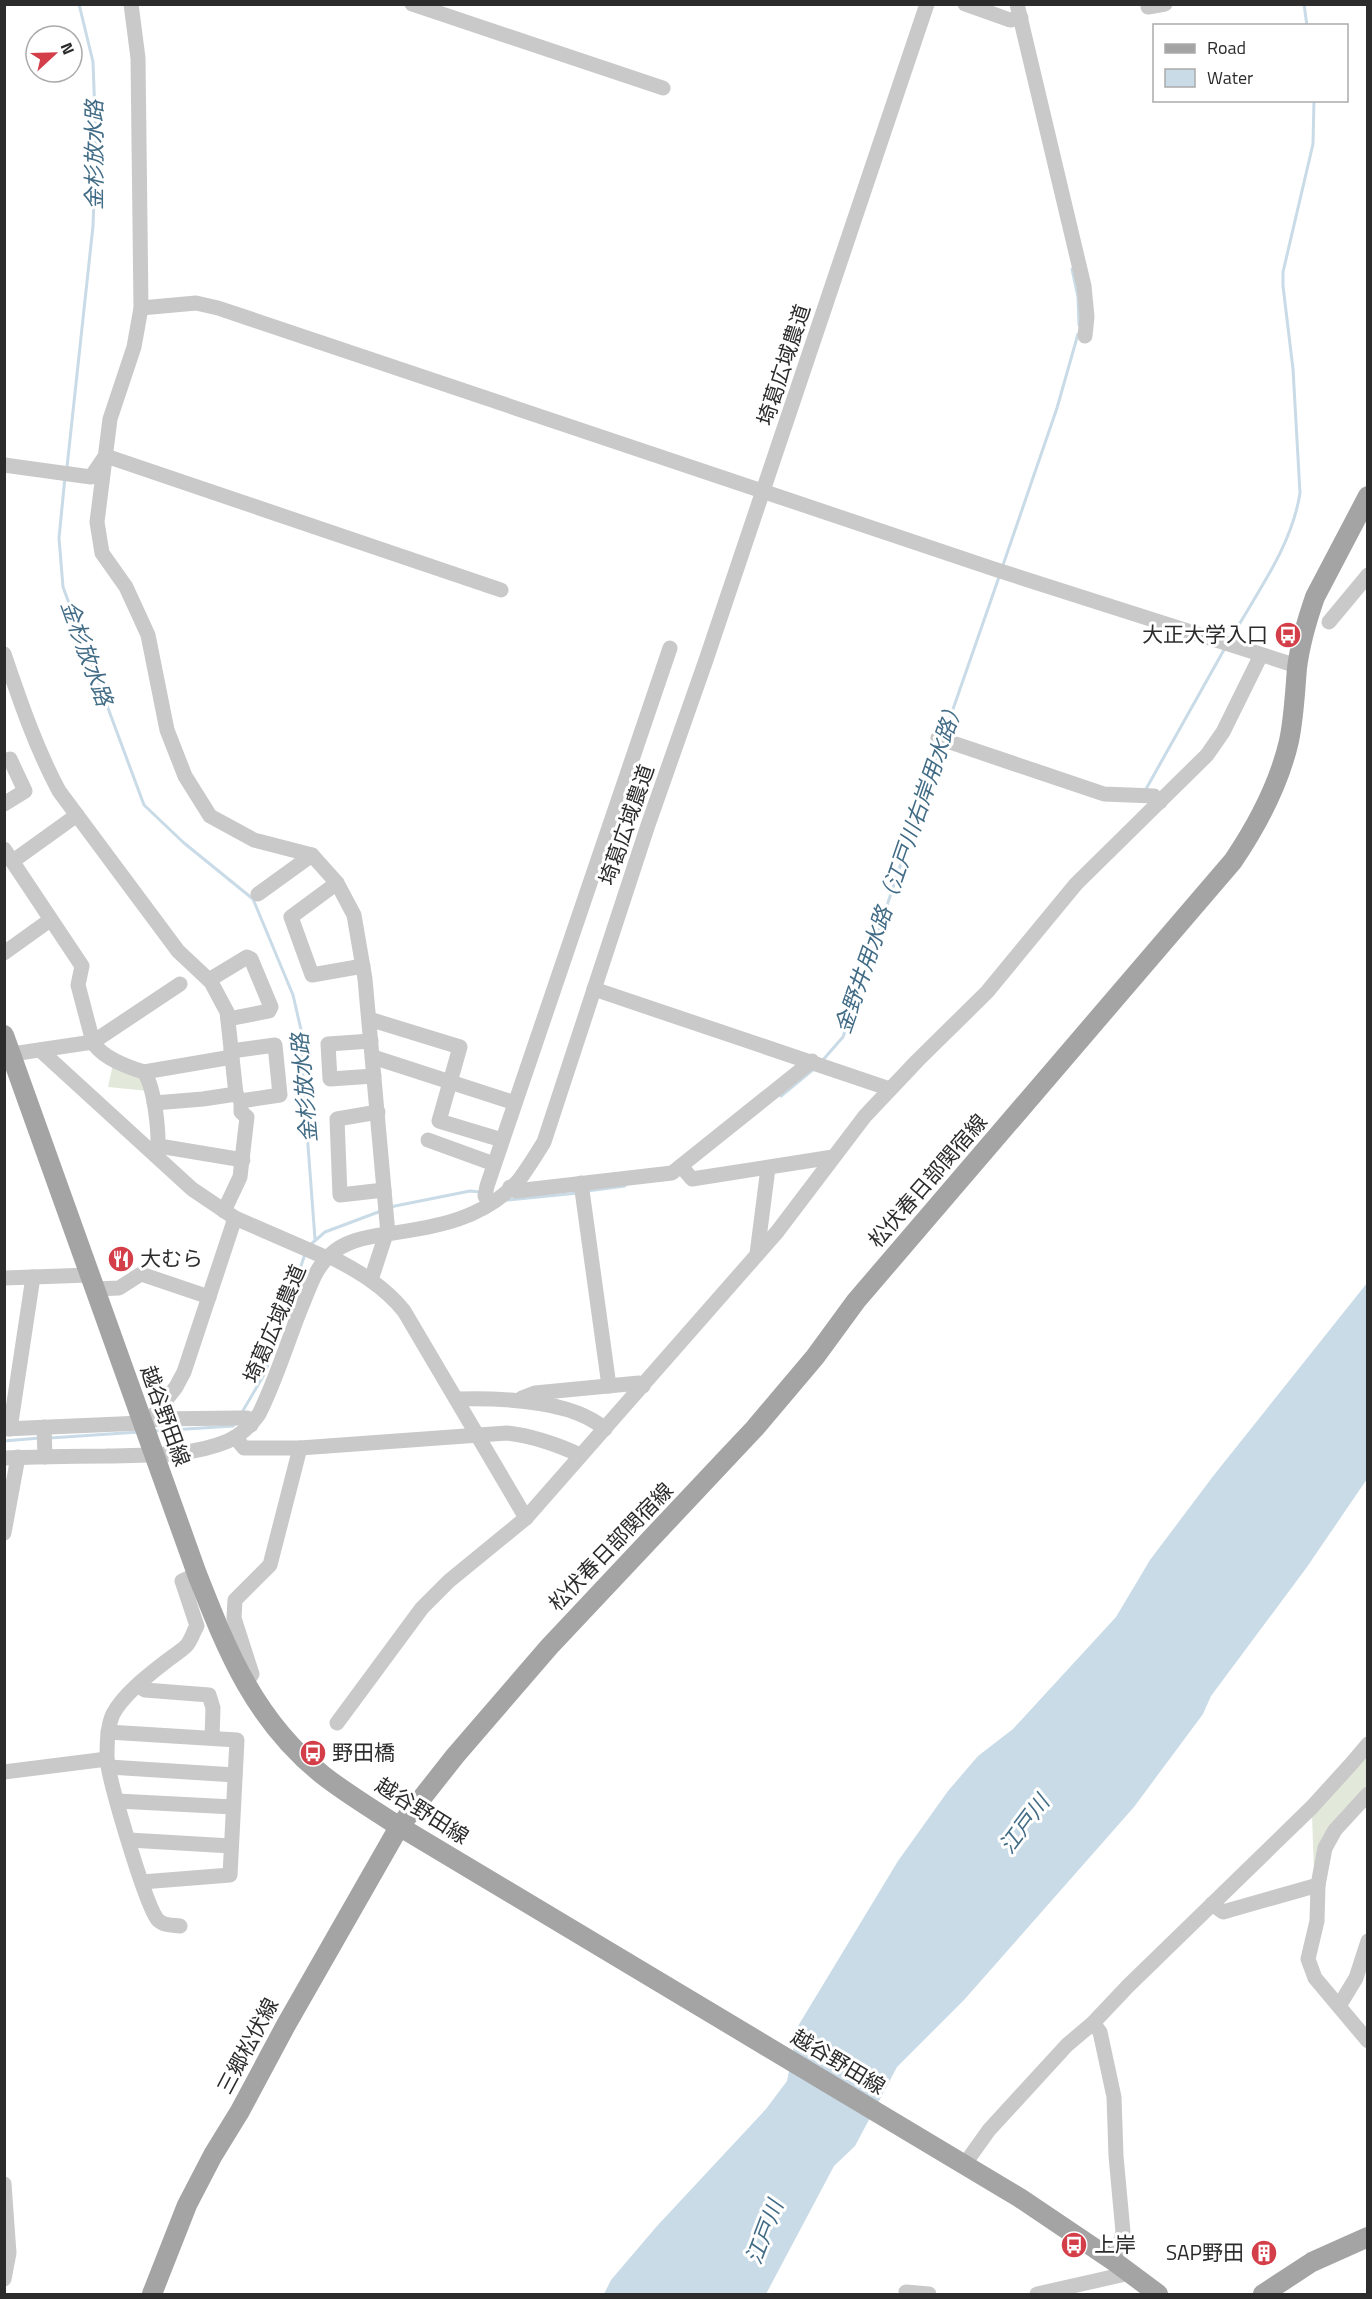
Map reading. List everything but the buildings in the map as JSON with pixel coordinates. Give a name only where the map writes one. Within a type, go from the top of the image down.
[{"type":"main road","name":"松伏春日部関宿線","points":[[405,1830],[455,1756],[549,1647],[755,1428],[814,1357],[856,1301],[1233,861],[1266,807],[1279,775],[1289,741],[1305,628],[1315,597],[1368,496]]},
{"type":"main road","name":"越谷野田線","points":[[4,1035],[146,1421],[154,1455],[197,1574],[232,1660],[245,1685],[266,1716],[309,1762],[347,1793],[1058,2223],[1123,2267],[1158,2295]]},
{"type":"main road","name":"三郷松伏線","points":[[152,2295],[187,2205],[213,2154],[240,2111],[291,2015],[405,1830]]},
{"type":"main road","points":[[1263,2295],[1312,2262],[1368,2237]]},
{"type":"street","points":[[131,4],[138,58],[141,308],[134,347],[110,419],[98,498],[97,522],[102,553],[126,587],[148,635],[167,730],[185,776],[210,816],[254,840],[312,855],[337,883],[354,915],[363,966],[373,1057],[387,1234],[371,1280]]},
{"type":"street","points":[[412,4],[663,88]]},
{"type":"street","name":"埼葛広域農道","points":[[45,1441],[154,1455],[205,1448],[235,1437],[251,1425],[264,1405],[310,1286],[319,1254],[375,1235],[446,1224],[471,1216],[487,1195],[510,1187],[529,1166],[544,1142],[648,825],[927,4]]},
{"type":"street","points":[[965,4],[1016,14],[1084,286],[1080,317],[1085,336]]},
{"type":"street","points":[[1148,7],[1165,4]]},
{"type":"street","points":[[141,308],[196,303],[218,308],[1001,571],[1298,666]]},
{"type":"street","points":[[4,465],[91,477],[106,456]]},
{"type":"street","points":[[106,456],[501,590]]},
{"type":"street","points":[[1329,622],[1368,575]]},
{"type":"street","points":[[487,1195],[502,1140],[670,648]]},
{"type":"street","points":[[4,654],[11,695],[60,791],[178,951],[209,980],[227,1012],[231,1054],[241,1112],[247,1117],[240,1177],[208,1297],[184,1372],[176,1387],[146,1421]]},
{"type":"street","points":[[337,1723],[422,1608],[449,1581],[526,1518],[805,1197],[865,1116],[987,992],[1076,884],[1207,755],[1223,732],[1261,655]]},
{"type":"street","points":[[942,740],[1104,794],[1154,796],[1160,802]]},
{"type":"street","points":[[4,761],[10,759],[25,791],[4,804]]},
{"type":"street","points":[[77,815],[8,855],[82,966],[78,985],[97,1050],[133,1069],[144,1072],[275,1045],[280,1095],[154,1102]]},
{"type":"street","points":[[258,894],[312,855]]},
{"type":"street","points":[[337,883],[291,917],[312,975],[363,966]]},
{"type":"street","points":[[4,952],[50,920]]},
{"type":"street","points":[[209,980],[247,957],[251,959],[271,1007],[269,1011],[228,1019]]},
{"type":"street","points":[[12,1054],[93,1042],[180,984]]},
{"type":"street","points":[[594,989],[890,1089]]},
{"type":"street","points":[[369,1019],[460,1047],[439,1120],[502,1140]]},
{"type":"street","points":[[371,1041],[328,1044],[330,1079],[374,1076]]},
{"type":"street","points":[[40,1050],[158,1150],[192,1189],[229,1214],[319,1254],[371,1280],[391,1295],[404,1311],[526,1518]]},
{"type":"street","points":[[373,1057],[515,1103]]},
{"type":"street","points":[[510,1187],[516,1191],[583,1189],[684,1169],[817,1063]]},
{"type":"street","points":[[144,1072],[154,1102],[158,1150]]},
{"type":"street","points":[[378,1112],[337,1119],[340,1195],[384,1190]]},
{"type":"street","points":[[428,1140],[494,1164]]},
{"type":"street","points":[[158,1150],[243,1160]]},
{"type":"street","points":[[684,1169],[692,1179],[834,1157]]},
{"type":"street","points":[[756,1255],[768,1168]]},
{"type":"street","points":[[583,1189],[593,1280],[609,1386]]},
{"type":"street","points":[[4,1278],[33,1277],[93,1282],[119,1288],[141,1275],[208,1297]]},
{"type":"street","points":[[33,1277],[7,1429],[45,1441]]},
{"type":"street","points":[[519,1399],[535,1393],[639,1383],[643,1386]]},
{"type":"street","points":[[578,1389],[579,1416]]},
{"type":"street","points":[[457,1399],[519,1399],[564,1410],[605,1429]]},
{"type":"street","points":[[4,1533],[11,1458],[45,1441],[146,1421],[247,1418],[251,1425]]},
{"type":"street","points":[[235,1437],[244,1448],[300,1448],[507,1433],[530,1436],[580,1455]]},
{"type":"street","points":[[245,1685],[252,1674],[234,1618],[235,1600],[270,1566],[300,1448]]},
{"type":"street","points":[[180,1926],[165,1924],[159,1920],[154,1914],[142,1882],[117,1802],[108,1763],[108,1732],[113,1715],[121,1703],[187,1645],[196,1626],[182,1581],[197,1574]]},
{"type":"street","points":[[138,1686],[145,1690],[209,1695],[213,1707],[212,1738]]},
{"type":"street","points":[[108,1732],[237,1740],[230,1875],[142,1882]]},
{"type":"street","points":[[964,2165],[996,2121],[1067,2045],[1093,2023],[1312,1807],[1368,1744]]},
{"type":"street","points":[[4,1772],[108,1763],[235,1775]]},
{"type":"street","points":[[1368,1794],[1335,1830],[1325,1848],[1318,1885],[1317,1921],[1309,1950],[1310,1967],[1315,1978],[1368,2041]]},
{"type":"street","points":[[117,1802],[233,1807]]},
{"type":"street","points":[[129,1840],[231,1846]]},
{"type":"street","points":[[1212,1904],[1223,1912],[1318,1885]]},
{"type":"street","points":[[1339,2006],[1356,1978],[1368,1941]]},
{"type":"street","points":[[1037,2295],[1123,2267],[1123,2232],[1116,2156],[1114,2097],[1100,2032],[1093,2023]]},
{"type":"street","points":[[4,2184],[7,2252],[4,2279]]},
{"type":"street","points":[[906,2292],[929,2295]]},
{"type":"shaded area","points":[[113,1064],[140,1076],[148,1091],[108,1087]]},
{"type":"shaded area","points":[[1367,1753],[1367,1785],[1331,1827],[1314,1873],[1312,1815]]},
{"type":"water","name":"江戸川","points":[[1367,1283],[1367,1479],[1307,1567],[1211,1696],[1203,1714],[1134,1807],[964,2000],[897,2067],[855,2146],[834,2166],[766,2294],[604,2294],[611,2280],[657,2226],[766,2109],[787,2081],[798,2026],[898,1861],[948,1791],[978,1756],[1013,1729],[1116,1617],[1150,1560],[1214,1475]]},
{"type":"waterway","name":"金杉放水路","points":[[67,467],[93,226],[96,142],[93,62],[79,4]]},
{"type":"waterway","points":[[1304,4],[1307,24]]},
{"type":"waterway","points":[[1230,640],[1281,551],[1296,513],[1300,493],[1293,369],[1283,272],[1313,144],[1314,102]]},
{"type":"waterway","name":"金野井用水路（江戸川右岸用水路）","points":[[1072,269],[1078,297],[1079,325]]},
{"type":"waterway","name":"金野井用水路（江戸川右岸用水路）","points":[[1002,568],[1057,408],[1078,334]]},
{"type":"waterway","name":"金杉放水路","points":[[65,477],[59,538],[63,587],[144,805],[184,843],[253,899],[293,995],[302,1034],[301,1052],[315,1239]]},
{"type":"waterway","name":"金野井用水路（江戸川右岸用水路）","points":[[944,735],[999,577]]},
{"type":"waterway","points":[[1146,789],[1225,648]]},
{"type":"waterway","name":"金野井用水路（江戸川右岸用水路）","points":[[822,1061],[843,1037],[941,744]]},
{"type":"waterway","name":"金野井用水路（江戸川右岸用水路）","points":[[781,1096],[815,1068]]},
{"type":"waterway","name":"金野井用水路（江戸川右岸用水路）","points":[[587,1191],[625,1186]]},
{"type":"waterway","name":"金野井用水路（江戸川右岸用水路）","points":[[390,1207],[470,1191],[480,1192]]},
{"type":"waterway","name":"金野井用水路（江戸川右岸用水路）","points":[[507,1200],[578,1193]]},
{"type":"waterway","name":"金野井用水路（江戸川右岸用水路）","points":[[310,1245],[325,1232],[381,1211]]},
{"type":"waterway","name":"金野井用水路（江戸川右岸用水路）","points":[[241,1414],[265,1373],[305,1254]]},
{"type":"waterway","name":"金野井用水路（江戸川右岸用水路）","points":[[155,1431],[233,1426],[236,1422]]},
{"type":"waterway","name":"金野井用水路（江戸川右岸用水路）","points":[[50,1438],[139,1432]]},
{"type":"waterway","points":[[4,1441],[40,1438]]},
{"type":"place","name":"大正大学入口","points":[[1288,635]]},
{"type":"place","name":"大むら","points":[[121,1259]]},
{"type":"place","name":"野田橋","points":[[313,1753]]},
{"type":"place","name":"上岸","points":[[1074,2245]]},
{"type":"place","name":"SAP野田","points":[[1264,2253]]}]
